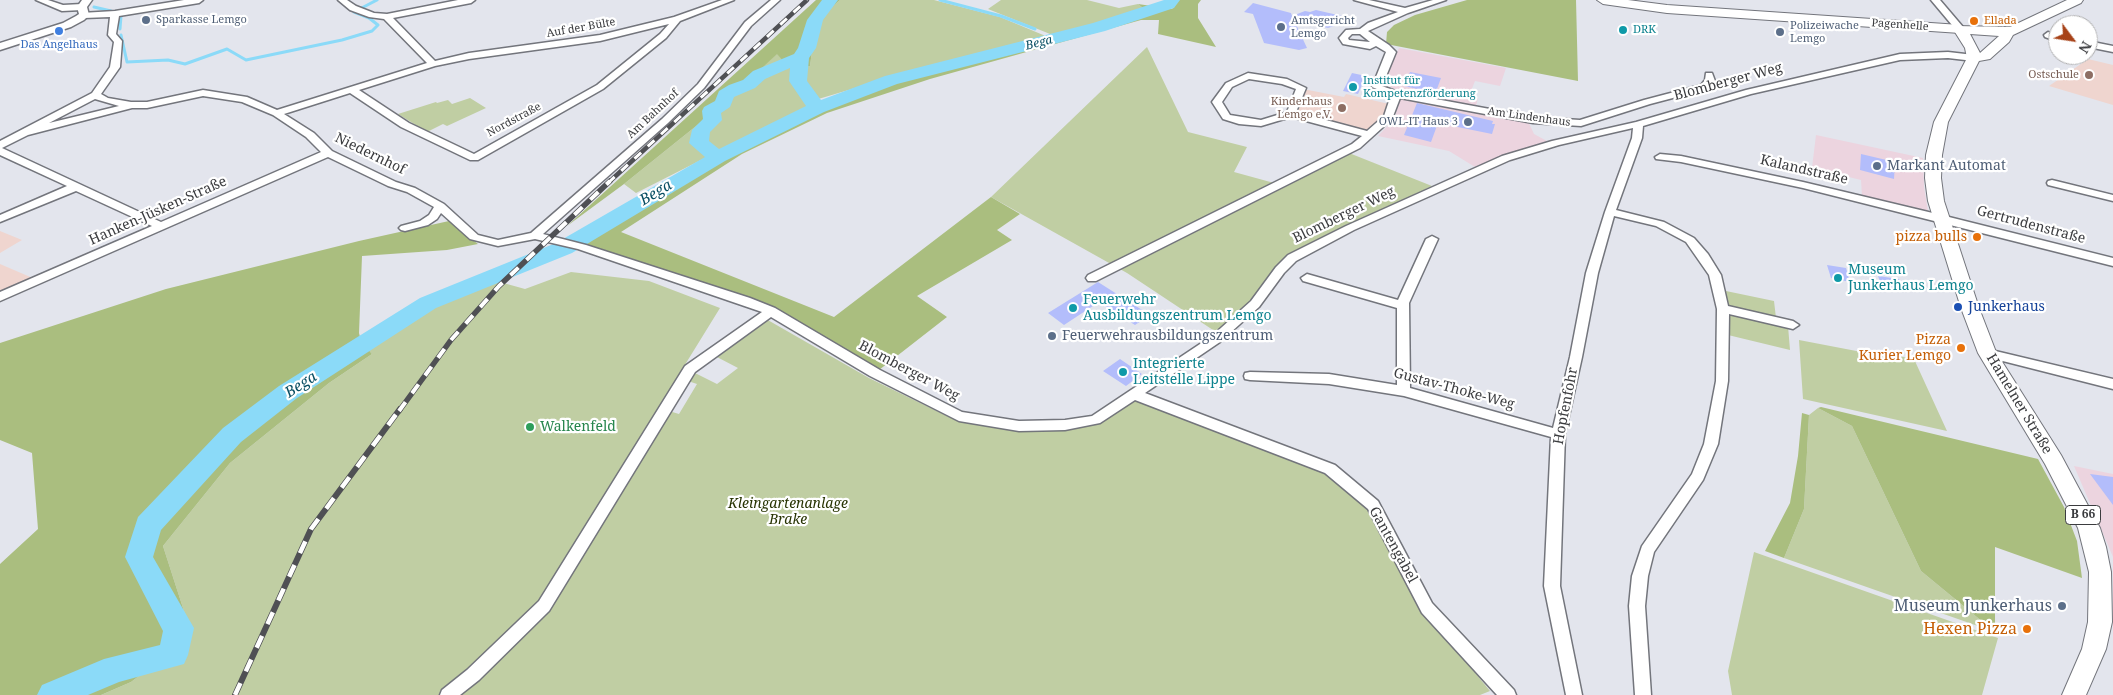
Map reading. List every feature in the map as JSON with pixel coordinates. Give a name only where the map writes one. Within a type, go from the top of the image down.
[{"type":"main road","name":"Pagenhelle","points":[[1603,0],[1667,9],[1960,30]]},
{"type":"main road","points":[[1960,30],[2008,32],[2077,0]]},
{"type":"main road","points":[[1960,30],[1972,48],[1974,58],[1985,56],[2004,39],[2008,32]]},
{"type":"main road","name":"Hamelner Straße","points":[[1974,58],[1942,122],[1937,138],[1933,178],[1941,218],[1970,308],[1987,353],[2054,461],[2089,528],[2095,547],[2100,572],[2100,622],[2094,649],[2074,695]]},
{"type":"street","points":[[40,0],[62,8],[85,7],[115,14],[198,0]]},
{"type":"street","points":[[342,0],[372,15],[387,17],[471,0]]},
{"type":"street","name":"Auf der Bülte","points":[[276,112],[433,64],[469,56],[600,38],[677,19],[730,0]]},
{"type":"street","name":"Am Bahnhof","points":[[535,236],[679,107],[700,86],[748,24],[776,0]]},
{"type":"street","points":[[1358,0],[1405,11]]},
{"type":"street","points":[[1376,42],[1370,46],[1346,42],[1343,38],[1349,32],[1362,31],[1370,25],[1405,11],[1442,0]]},
{"type":"street","points":[[1935,0],[1960,30]]},
{"type":"street","points":[[0,48],[67,25],[85,7]]},
{"type":"street","name":"Niedernhof","points":[[3,143],[95,94],[116,67],[118,41],[112,34],[115,14]]},
{"type":"street","points":[[387,17],[433,64]]},
{"type":"street","name":"Nordstraße","points":[[351,89],[405,124],[474,158],[585,97],[611,79],[663,36],[677,19]]},
{"type":"street","name":"Am Lindenhaus","points":[[1362,31],[1376,42],[1386,46],[1391,52],[1376,87],[1396,94],[1533,120],[1581,123],[1647,102],[1704,87],[1710,81],[1709,75]]},
{"type":"street","points":[[2098,46],[2113,49]]},
{"type":"street","name":"Blomberger Weg","points":[[535,236],[582,247],[771,311],[875,374],[959,416],[1019,426],[1065,425],[1095,420],[1216,339],[1255,304],[1280,270],[1292,258],[1406,202],[1471,173],[1532,150],[1638,124],[1750,92],[1900,57],[1948,55],[1974,58]]},
{"type":"street","points":[[1291,114],[1301,88],[1284,81],[1248,76],[1229,85],[1216,102],[1226,117],[1239,121],[1261,123],[1291,114],[1370,135]]},
{"type":"street","name":"Niedernhof","points":[[95,94],[105,100],[131,105],[147,105],[203,93],[244,99],[276,112],[310,135],[328,153],[392,184],[411,190],[440,206],[474,237],[498,242],[535,236]]},
{"type":"street","points":[[1092,278],[1356,146],[1389,117],[1396,94]]},
{"type":"street","name":"Niedernhof","points":[[24,133],[131,105]]},
{"type":"street","name":"Hopfenfohr","points":[[1574,695],[1552,586],[1558,434],[1576,357],[1592,273],[1610,212],[1637,138],[1638,124]]},
{"type":"street","points":[[0,151],[160,226]]},
{"type":"street","name":"Hanken-Jüsken-Straße","points":[[0,297],[328,153]]},
{"type":"street","name":"Kalandstraße","points":[[1660,157],[1681,159],[1803,185],[1941,218]]},
{"type":"street","points":[[2052,183],[2113,198]]},
{"type":"street","points":[[0,219],[75,187]]},
{"type":"street","points":[[405,228],[424,224],[433,217],[440,206]]},
{"type":"street","points":[[1610,212],[1660,224],[1690,240],[1704,257],[1715,275],[1723,309],[1722,381],[1711,444],[1698,476],[1647,550],[1640,576],[1637,606],[1643,695]]},
{"type":"street","name":"Gertrudenstraße","points":[[1941,218],[2113,262]]},
{"type":"street","points":[[1404,391],[1404,306],[1432,238]]},
{"type":"street","points":[[1306,278],[1404,306]]},
{"type":"street","points":[[1723,309],[1793,324]]},
{"type":"street","points":[[448,695],[473,675],[544,606],[690,369],[771,311]]},
{"type":"street","points":[[1987,353],[2113,384]]},
{"type":"street","name":"Gustav-Thoke-Weg","points":[[1250,376],[1329,379],[1404,391],[1558,434]]},
{"type":"street","name":"Gantengabel","points":[[1134,394],[1330,469],[1374,505],[1427,608],[1508,695]]},
{"type":"shaded area","points":[[1399,48],[1506,68],[1500,86],[1475,81],[1469,96],[1478,98],[1475,110],[1528,121],[1534,134],[1547,141],[1475,167],[1449,151],[1378,136],[1394,119],[1402,94],[1383,82]]},
{"type":"shaded area","name":"Ostschule","points":[[2098,61],[2113,65],[2113,105],[2049,86],[2079,65],[2098,65]]},
{"type":"shaded area","name":"Kinderhaus Lemgo e.V.","points":[[1303,89],[1344,97],[1346,94],[1389,104],[1384,117],[1370,131],[1294,113]]},
{"type":"shaded area","points":[[1816,135],[1923,158],[1924,187],[1928,211],[1862,196],[1861,180],[1812,168]]},
{"type":"shaded area","points":[[0,231],[22,240],[0,253]]},
{"type":"shaded area","points":[[0,264],[35,279],[0,295]]},
{"type":"shaded area","points":[[2074,466],[2113,474],[2113,557]]},
{"type":"green space","points":[[816,0],[840,0],[816,21],[810,66],[790,69],[777,54],[721,106],[624,184],[567,226]]},
{"type":"green space","points":[[840,0],[934,0],[1000,17],[1048,37],[889,78],[815,100],[802,81],[799,67],[810,66],[816,21]]},
{"type":"green space","points":[[1001,0],[1087,0],[1119,8],[1138,4],[1146,10],[1099,25],[1055,36],[988,9]]},
{"type":"green space","points":[[1178,0],[1201,0],[1198,4],[1198,18],[1216,47],[1158,34],[1159,20],[1141,20],[930,79],[827,113],[742,154],[621,232],[834,317],[991,197],[1020,214],[997,230],[1012,240],[917,296],[947,317],[879,370],[773,308],[572,240],[720,155],[820,109],[892,81],[1100,28],[1148,12],[1138,4],[1172,9]]},
{"type":"green space","points":[[1467,0],[1576,0],[1578,81],[1386,44],[1387,32],[1394,25],[1415,15]]},
{"type":"green space","points":[[1147,47],[1188,132],[1247,147],[1234,172],[1285,186],[1349,153],[1432,186],[1287,256],[1250,302],[1216,332],[1127,273],[991,197]]},
{"type":"green space","points":[[777,53],[790,69],[794,81],[812,108],[705,158],[636,193],[624,184],[721,106]]},
{"type":"green space","points":[[470,98],[486,108],[447,126],[443,124],[427,132],[398,114],[436,102],[448,100],[452,104]]},
{"type":"green space","points":[[449,221],[478,244],[447,250],[362,256],[359,333],[361,341],[372,354],[329,383],[230,463],[163,546],[192,636],[131,682],[101,695],[0,695],[0,564],[38,529],[32,453],[0,440],[0,343],[166,289],[359,241]]},
{"type":"green space","name":"Kleingartenanlage Brake","points":[[571,272],[649,281],[720,308],[554,577],[564,587],[669,411],[679,414],[697,384],[688,381],[693,372],[717,384],[738,368],[715,356],[766,319],[869,378],[955,420],[1019,430],[1095,420],[1138,400],[1329,473],[1370,507],[1417,602],[1490,691],[1480,695],[101,695],[131,682],[192,636],[163,546],[230,463],[329,383],[372,354],[361,341],[489,279],[525,289]]},
{"type":"green space","points":[[1726,291],[1774,301],[1776,318],[1727,308]]},
{"type":"green space","points":[[1728,313],[1788,326],[1790,350],[1728,335]]},
{"type":"green space","points":[[1799,340],[1872,354],[1872,351],[1914,359],[1947,431],[1803,399]]},
{"type":"green space","points":[[1821,407],[2038,459],[2064,507],[2077,541],[2082,578],[1995,547],[1995,632],[1921,571],[1852,426],[1818,408]]},
{"type":"green space","points":[[1818,408],[1852,426],[1921,571],[1995,632],[1784,558],[1804,509],[1809,415]]},
{"type":"green space","points":[[1802,413],[1809,415],[1804,509],[1784,558],[1765,551],[1790,503],[1798,456]]},
{"type":"green space","points":[[1754,552],[1998,638],[1982,695],[1732,695],[1728,671]]},
{"type":"building","name":"Amtsgericht Lemgo","points":[[1253,3],[1291,13],[1292,16],[1305,11],[1316,10],[1355,19],[1328,28],[1294,20],[1307,48],[1299,50],[1264,43],[1253,14],[1244,12]]},
{"type":"building","points":[[1410,72],[1441,78],[1434,97],[1420,94],[1422,90],[1404,86]]},
{"type":"building","name":"Institut für Kompetenzförderung","points":[[1352,73],[1366,76],[1358,94],[1343,91]]},
{"type":"building","name":"OWL-IT Haus 3","points":[[1417,103],[1493,121],[1492,124],[1495,124],[1492,134],[1438,123],[1431,142],[1404,135]]},
{"type":"building","name":"Markant Automat","points":[[1861,154],[1895,162],[1894,179],[1860,170]]},
{"type":"building","points":[[1827,265],[1846,268],[1850,282],[1831,278]]},
{"type":"building","points":[[1878,276],[1899,279],[1903,291],[1882,287]]},
{"type":"building","name":"Feuerwehr Ausbildungszentrum Lemgo","points":[[1098,282],[1150,315],[1135,325],[1099,302],[1064,325],[1048,313]]},
{"type":"building","name":"Integrierte Leitstelle Lippe","points":[[1120,359],[1142,374],[1126,386],[1103,371]]},
{"type":"building","points":[[2090,474],[2113,477],[2113,505]]},
{"type":"waterway","points":[[121,35],[127,62],[168,60],[185,64],[227,49],[246,60],[342,40],[372,31],[378,25],[369,18],[354,12],[377,0]]},
{"type":"waterway","name":"Bega","points":[[800,58],[807,48],[815,20],[830,0]]},
{"type":"waterway","points":[[940,0],[1001,16],[1035,29]]},
{"type":"waterway","name":"Bega","points":[[817,108],[891,80],[1099,27],[1168,5],[1172,0]]},
{"type":"waterway","points":[[94,7],[111,11]]},
{"type":"waterway","points":[[120,29],[121,16]]},
{"type":"waterway","name":"Bega","points":[[718,157],[699,143],[701,130],[713,120],[711,111],[724,103],[725,95],[735,89],[749,84],[759,75],[800,58]]},
{"type":"waterway","name":"Bega","points":[[800,58],[798,81],[817,108]]},
{"type":"waterway","name":"Bega","points":[[718,157],[817,108]]},
{"type":"waterway","name":"Bega","points":[[53,695],[115,669],[173,655],[179,628],[171,618],[139,557],[148,525],[232,435],[288,392],[428,303],[564,248],[718,157]]},
{"type":"railway","points":[[608,183],[807,0]]},
{"type":"railway","points":[[399,411],[451,340],[499,286],[610,181]]},
{"type":"railway","points":[[235,695],[311,529],[400,409]]},
{"type":"place","name":"Sparkasse Lemgo","points":[[146,20]]},
{"type":"place","name":"Ellada","points":[[1974,21]]},
{"type":"place","name":"Amtsgericht Lemgo","points":[[1281,27]]},
{"type":"place","name":"DRK","points":[[1623,30]]},
{"type":"place","name":"Das Angelhaus","points":[[59,31]]},
{"type":"place","name":"Polizeiwache Lemgo","points":[[1780,32]]},
{"type":"place","name":"Ostschule","points":[[2089,75]]},
{"type":"place","name":"Institut für Kompetenzförderung","points":[[1353,87]]},
{"type":"place","name":"Kinderhaus Lemgo e.V.","points":[[1342,108]]},
{"type":"place","name":"OWL-IT Haus 3","points":[[1468,122]]},
{"type":"place","name":"Markant Automat","points":[[1877,166]]},
{"type":"place","name":"pizza bulls","points":[[1977,237]]},
{"type":"place","name":"Museum Junkerhaus Lemgo","points":[[1838,278]]},
{"type":"place","name":"Junkerhaus","points":[[1958,307]]},
{"type":"place","name":"Feuerwehr Ausbildungszentrum Lemgo","points":[[1073,308]]},
{"type":"place","name":"Feuerwehrausbildungszentrum","points":[[1052,336]]},
{"type":"place","name":"Pizza Kurier Lemgo","points":[[1961,348]]},
{"type":"place","name":"Integrierte Leitstelle Lippe","points":[[1123,372]]},
{"type":"place","name":"Walkenfeld","points":[[530,427]]},
{"type":"place","name":"Museum Junkerhaus","points":[[2062,606]]},
{"type":"place","name":"Hexen Pizza","points":[[2027,629]]}]
